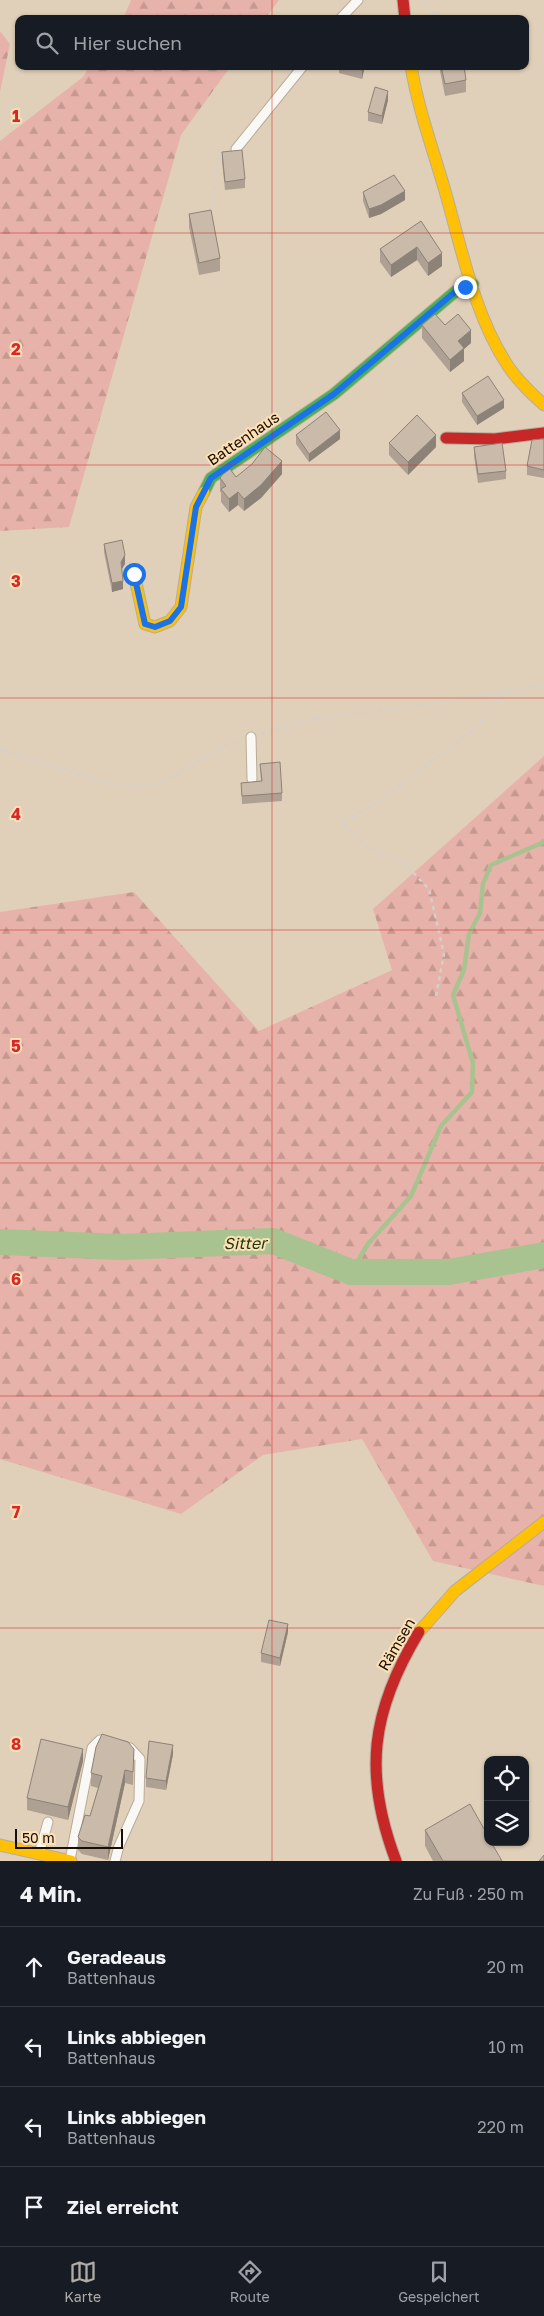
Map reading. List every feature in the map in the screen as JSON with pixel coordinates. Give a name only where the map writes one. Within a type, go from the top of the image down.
[{"type":"street","points":[[403,0],[405,15]]},
{"type":"street","points":[[412,70],[421,110],[489,331],[504,361],[528,391],[544,405]]},
{"type":"street","name":"Battenhaus","points":[[134,574],[145,624],[155,627],[170,621],[181,607],[196,507],[211,478],[334,394],[456,291],[473,284]]},
{"type":"street","points":[[446,438],[495,439],[544,433]]},
{"type":"street","name":"Rämsen","points":[[396,1861],[383,1822],[376,1784],[376,1762],[380,1720],[400,1662],[416,1634],[445,1600],[474,1575],[544,1522]]},
{"type":"street","points":[[0,1845],[70,1861]]},
{"type":"lane","points":[[344,15],[358,0]]},
{"type":"lane","points":[[236,149],[300,70]]},
{"type":"lane","points":[[251,737],[252,779]]},
{"type":"lane","points":[[70,1861],[92,1748],[100,1740],[130,1748],[140,1759],[139,1801],[119,1846],[115,1861]]},
{"type":"lane","points":[[39,1854],[48,1822]]},
{"type":"path","points":[[424,0],[428,8],[436,15]]},
{"type":"path","points":[[212,214],[218,158],[236,149]]},
{"type":"path","points":[[436,996],[444,954],[429,889],[402,861],[363,845],[342,823],[384,798],[474,730],[507,691],[544,685]]},
{"type":"green space","points":[[131,0],[279,0],[268,15],[125,15]]},
{"type":"green space","points":[[0,31],[10,44],[0,92]]},
{"type":"green space","points":[[87,70],[228,70],[181,135],[69,527],[0,531],[0,141],[83,77]]},
{"type":"green space","points":[[544,756],[544,1586],[433,1561],[362,1439],[263,1455],[181,1514],[0,1459],[0,912],[134,892],[259,1031],[392,970],[373,909]]},
{"type":"building","points":[[442,70],[465,70],[466,80],[445,84]]},
{"type":"building","points":[[375,87],[388,91],[382,116],[368,112]]},
{"type":"building","points":[[242,150],[245,179],[225,182],[222,152]]},
{"type":"building","points":[[394,175],[405,191],[381,205],[369,209],[363,192]]},
{"type":"building","points":[[211,210],[220,258],[199,263],[189,214]]},
{"type":"building","points":[[421,221],[442,253],[428,263],[417,247],[391,265],[380,249]]},
{"type":"building","points":[[435,314],[445,325],[458,314],[471,330],[458,341],[464,348],[450,360],[422,325]]},
{"type":"building","points":[[488,376],[504,400],[477,416],[462,393]]},
{"type":"building","points":[[326,412],[340,430],[309,454],[296,435]]},
{"type":"building","points":[[417,415],[436,435],[408,462],[389,443]]},
{"type":"building","points":[[544,439],[544,470],[527,466],[532,440]]},
{"type":"building","points":[[502,443],[506,471],[478,474],[474,447]]},
{"type":"building","points":[[265,447],[282,461],[261,485],[244,499],[238,492],[229,499],[221,489],[226,486],[220,478],[222,475],[230,469],[236,477],[252,464]]},
{"type":"building","points":[[122,540],[125,555],[121,562],[123,581],[112,583],[104,544]]},
{"type":"building","points":[[280,762],[282,793],[242,796],[241,783],[262,781],[260,764]]},
{"type":"building","points":[[269,1620],[288,1624],[280,1658],[261,1653]]},
{"type":"building","points":[[102,1734],[128,1742],[134,1749],[133,1772],[125,1770],[108,1847],[82,1841],[78,1837],[85,1815],[90,1816],[102,1776],[91,1773],[96,1747]]},
{"type":"building","points":[[41,1739],[83,1749],[68,1807],[27,1798]]},
{"type":"building","points":[[149,1741],[173,1745],[166,1781],[146,1778]]},
{"type":"building","points":[[470,1804],[484,1829],[484,1846],[493,1846],[502,1861],[443,1861],[425,1830]]},
{"type":"waterway","points":[[351,1272],[368,1244],[411,1196],[441,1126],[472,1092],[473,1063],[453,995],[464,970],[469,934],[480,913],[483,884],[491,865],[544,842]]},
{"type":"waterway","name":"Sitter","points":[[0,1242],[121,1247],[273,1241],[351,1272],[449,1272],[544,1255]]},
{"type":"traffic: fast","points":[[204,492],[211,478],[334,394],[456,291],[473,284]]},
{"type":"traffic: slow","points":[[412,70],[463,258],[486,325],[508,366],[520,382],[544,405]]},
{"type":"traffic: slow","points":[[134,574],[145,624],[155,627],[170,621],[181,607],[196,507],[204,492]]},
{"type":"traffic: slow","points":[[419,1632],[455,1591],[544,1522]]},
{"type":"traffic: slow","points":[[0,1845],[71,1861]]},
{"type":"traffic: jam","points":[[403,0],[405,15]]},
{"type":"traffic: jam","points":[[446,438],[495,439],[544,433]]},
{"type":"traffic: jam","points":[[396,1861],[379,1800],[376,1771],[377,1744],[382,1716],[391,1689],[403,1661],[419,1632]]},
{"type":"route","points":[[134,574],[145,624],[155,627],[170,621],[181,607],[196,507],[211,478],[334,394],[456,291],[465,287]]}]
